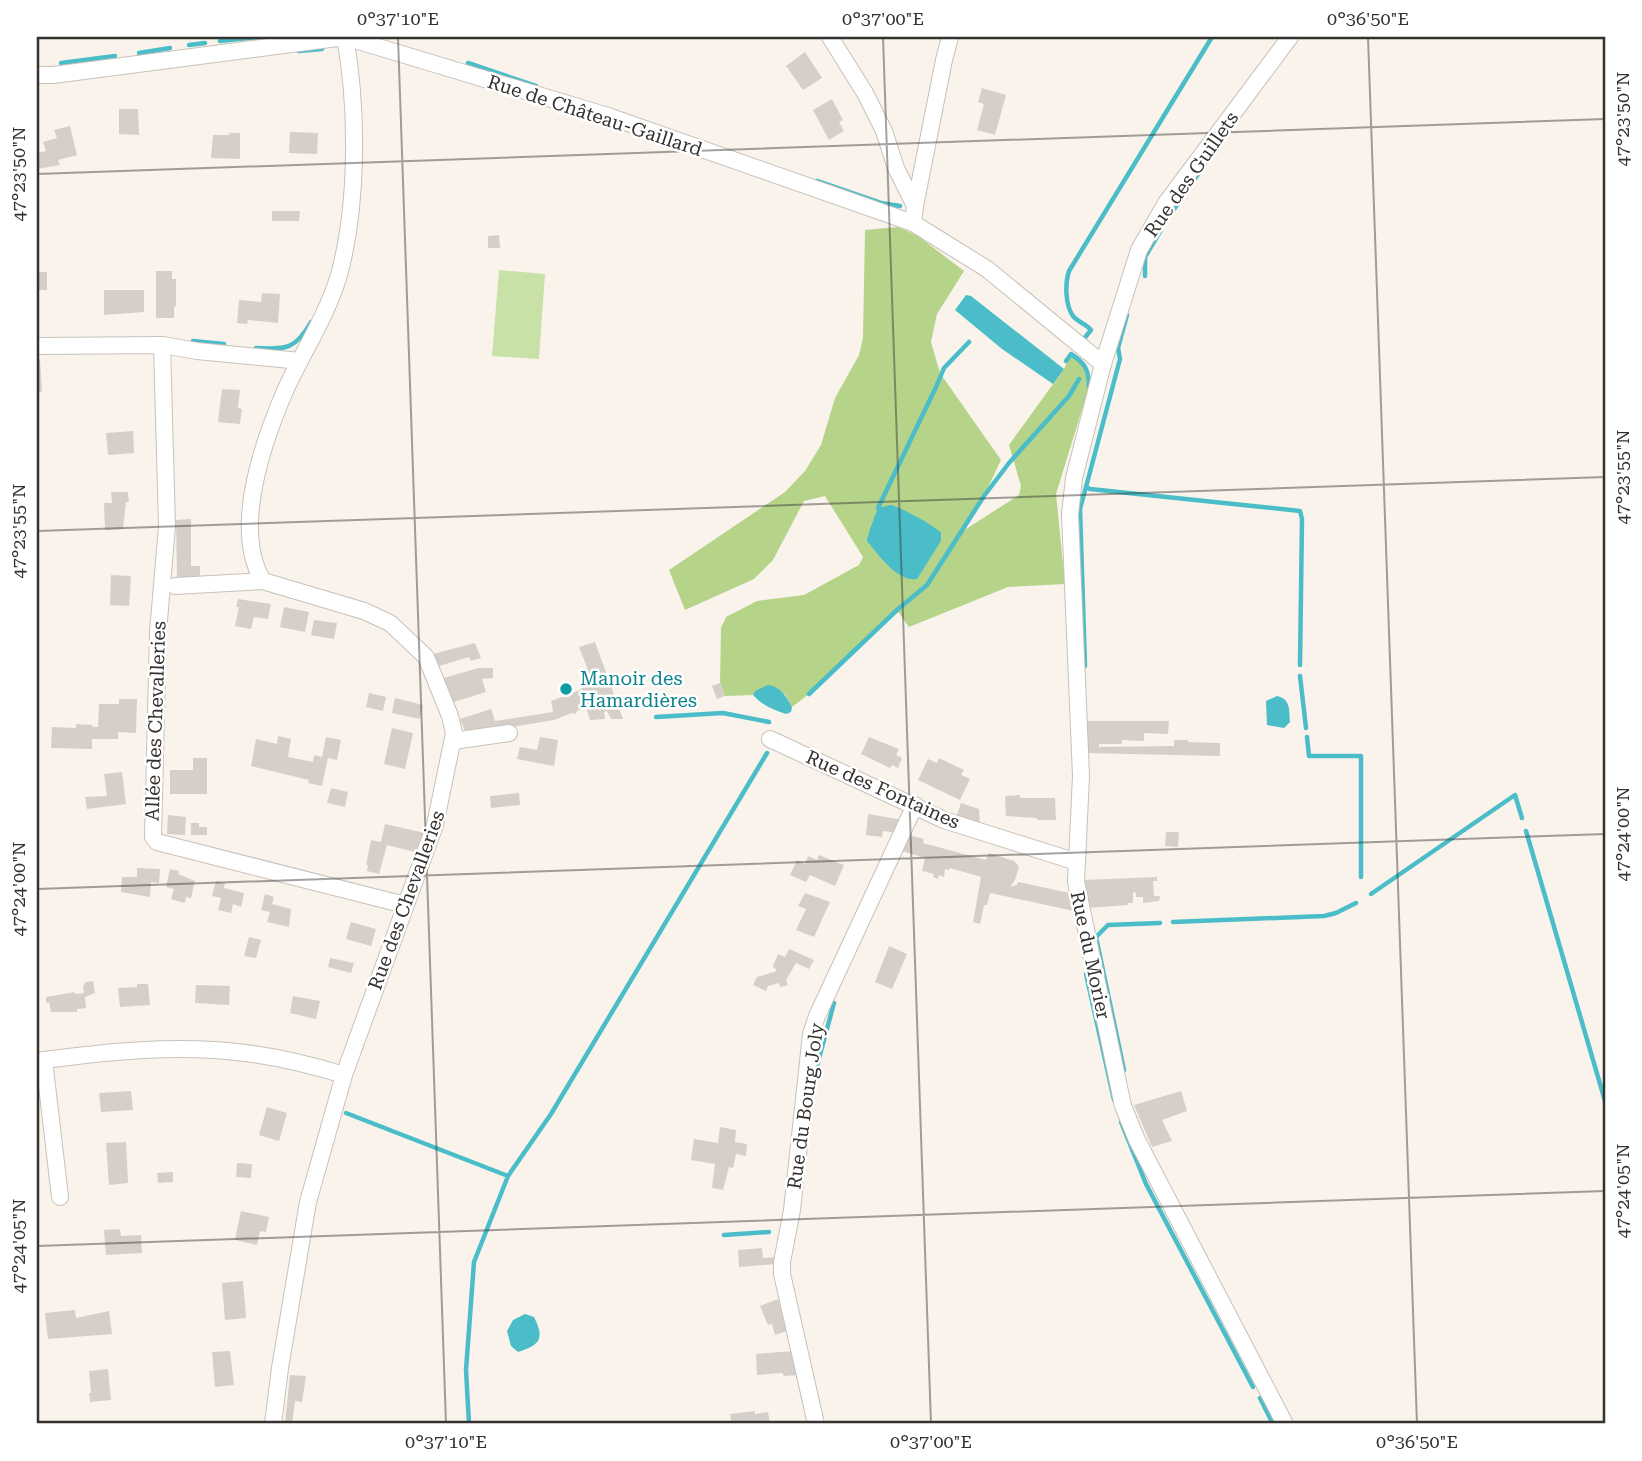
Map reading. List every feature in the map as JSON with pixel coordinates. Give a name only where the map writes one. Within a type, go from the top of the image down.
[{"type":"street","points":[[263,581],[254,567],[250,526],[252,495],[267,438],[285,392],[334,289],[349,220],[353,127],[351,67],[345,37]]},
{"type":"street","name":"Rue de Château-Gaillard","points":[[37,75],[345,37],[608,116],[913,223],[987,269],[1103,364]]},
{"type":"street","points":[[830,37],[880,121],[896,168],[915,206]]},
{"type":"street","points":[[913,223],[950,37]]},
{"type":"street","name":"Rue des Guillets","points":[[1103,364],[1128,280],[1146,238],[1166,203],[1290,37]]},
{"type":"street","points":[[40,346],[162,345],[300,361]]},
{"type":"street","name":"Allée des Chevalleries","points":[[162,345],[167,527],[158,632],[153,836],[157,842],[405,905]]},
{"type":"street","name":"Rue du Morier","points":[[1103,364],[1078,456],[1070,514],[1081,776],[1076,882],[1123,1106],[1137,1140],[1285,1424]]},
{"type":"street","name":"Rue des Chevalleries","points":[[175,586],[263,581],[364,611],[390,624],[426,657],[450,716],[453,741],[435,825],[344,1074],[308,1202],[273,1424]]},
{"type":"street","points":[[453,741],[509,733]]},
{"type":"street","name":"Rue des Fontaines","points":[[770,738],[944,820],[1077,862]]},
{"type":"street","name":"Rue du Bourg Joly","points":[[816,1424],[782,1274],[792,1210],[811,1034],[915,805]]},
{"type":"street","points":[[60,1197],[40,1060],[147,1051],[202,1050],[256,1055],[344,1074]]},
{"type":"green space","points":[[898,227],[918,236],[964,271],[937,314],[931,342],[940,373],[1001,460],[963,531],[1019,495],[1021,486],[1009,445],[1064,369],[1071,354],[1085,367],[1089,387],[1056,494],[1065,584],[1008,587],[909,627],[897,610],[792,707],[785,694],[755,691],[753,695],[725,696],[720,683],[721,628],[726,617],[757,601],[804,595],[859,565],[863,557],[825,496],[804,501],[773,560],[754,579],[685,610],[669,570],[785,492],[805,471],[821,445],[835,398],[859,355],[863,338],[865,230]]},
{"type":"green space","points":[[499,270],[545,274],[539,359],[492,356]]},
{"type":"water","points":[[966,295],[971,296],[1064,369],[1053,384],[1002,349],[955,310]]},
{"type":"water","points":[[890,505],[917,517],[941,533],[941,541],[917,579],[910,579],[896,572],[867,541],[878,508]]},
{"type":"water","points":[[768,685],[783,693],[792,707],[791,712],[786,714],[772,709],[753,695],[755,691]]},
{"type":"water","points":[[1277,696],[1282,697],[1288,706],[1290,722],[1284,728],[1267,725],[1266,701]]},
{"type":"water","points":[[525,1314],[534,1317],[540,1336],[536,1344],[518,1352],[511,1346],[507,1331],[513,1320]]},
{"type":"building","points":[[805,52],[822,78],[803,90],[786,66]]},
{"type":"building","points":[[982,88],[1006,95],[995,135],[977,130],[984,104],[978,102]]},
{"type":"building","points":[[832,99],[843,120],[839,122],[844,131],[829,140],[813,110]]},
{"type":"building","points":[[119,109],[138,109],[139,135],[119,134]]},
{"type":"building","points":[[70,126],[77,155],[58,160],[60,165],[37,169],[37,153],[46,151],[43,142],[57,138],[54,130]]},
{"type":"building","points":[[290,132],[318,133],[317,154],[289,153]]},
{"type":"building","points":[[240,133],[240,159],[211,158],[213,135]]},
{"type":"building","points":[[272,211],[300,211],[299,221],[272,221]]},
{"type":"building","points":[[499,235],[500,248],[488,248],[488,236]]},
{"type":"building","points":[[156,271],[172,271],[172,279],[176,279],[174,318],[156,318]]},
{"type":"building","points":[[37,272],[47,272],[47,290],[37,290]]},
{"type":"building","points":[[104,290],[144,290],[144,312],[104,315]]},
{"type":"building","points":[[262,293],[280,294],[278,323],[248,320],[247,324],[237,323],[239,300],[261,302]]},
{"type":"building","points":[[37,360],[40,360],[42,392],[37,393]]},
{"type":"building","points":[[222,389],[240,390],[240,424],[218,422]]},
{"type":"building","points":[[133,431],[134,453],[108,455],[106,433]]},
{"type":"building","points":[[111,492],[128,492],[129,502],[126,502],[123,529],[105,530],[104,503],[112,503]]},
{"type":"building","points":[[191,519],[191,566],[200,566],[200,580],[177,579],[176,520]]},
{"type":"building","points":[[111,575],[131,576],[129,606],[110,605]]},
{"type":"building","points":[[238,599],[271,604],[268,619],[254,617],[251,629],[235,626]]},
{"type":"building","points":[[284,607],[309,612],[305,632],[280,627]]},
{"type":"building","points":[[314,620],[337,623],[334,639],[311,635]]},
{"type":"building","points":[[595,642],[623,719],[611,719],[607,711],[604,712],[605,719],[590,720],[586,708],[576,714],[554,720],[470,734],[465,731],[460,719],[491,709],[495,721],[553,712],[551,701],[580,690],[592,680],[579,647]]},
{"type":"building","points":[[475,643],[481,658],[471,661],[469,657],[439,666],[433,654]]},
{"type":"building","points":[[478,668],[493,668],[493,678],[482,679],[486,692],[454,702],[444,678]]},
{"type":"building","points":[[720,683],[725,696],[717,699],[712,686]]},
{"type":"building","points":[[369,693],[386,697],[383,711],[366,707]]},
{"type":"building","points":[[395,698],[423,705],[420,719],[392,713]]},
{"type":"building","points":[[119,699],[137,699],[136,733],[118,732],[118,739],[92,739],[92,749],[51,748],[52,727],[76,728],[76,724],[98,727],[99,704],[119,704]]},
{"type":"building","points":[[1083,721],[1169,721],[1168,734],[1144,733],[1144,741],[1122,740],[1122,744],[1099,744],[1099,747],[1174,746],[1174,740],[1188,740],[1220,743],[1220,756],[1084,753]]},
{"type":"building","points":[[392,728],[413,733],[405,769],[384,764]]},
{"type":"building","points":[[278,736],[291,739],[288,757],[313,762],[314,755],[322,757],[326,737],[341,740],[337,760],[328,758],[322,786],[308,783],[309,780],[251,766],[256,739],[277,744]]},
{"type":"building","points":[[540,737],[558,740],[554,766],[517,759],[520,747],[537,750]]},
{"type":"building","points":[[869,737],[899,749],[896,755],[902,758],[898,768],[892,765],[890,768],[861,754]]},
{"type":"building","points":[[193,758],[207,758],[207,794],[170,794],[170,770],[193,770]]},
{"type":"building","points":[[939,758],[964,770],[961,775],[970,779],[960,800],[918,780],[928,759],[937,763]]},
{"type":"building","points":[[122,772],[126,804],[87,809],[85,797],[107,796],[104,774]]},
{"type":"building","points":[[331,788],[348,792],[345,807],[327,803]]},
{"type":"building","points":[[519,793],[520,805],[491,808],[490,796]]},
{"type":"building","points":[[1020,795],[1020,798],[1055,798],[1056,820],[1006,816],[1005,796]]},
{"type":"building","points":[[961,803],[979,809],[980,825],[956,818]]},
{"type":"building","points":[[868,814],[903,820],[898,833],[883,831],[882,837],[866,835]]},
{"type":"building","points":[[168,815],[186,817],[185,835],[167,834]]},
{"type":"building","points":[[191,823],[207,827],[207,835],[191,835]]},
{"type":"building","points":[[385,824],[425,833],[415,852],[387,845],[379,874],[367,871],[366,865],[371,840],[381,842]]},
{"type":"building","points":[[1166,832],[1179,832],[1178,847],[1165,846]]},
{"type":"building","points":[[909,835],[924,839],[923,843],[986,860],[989,853],[1014,861],[1019,867],[1010,887],[1018,882],[1070,893],[1074,911],[990,893],[980,924],[973,922],[981,877],[950,868],[945,869],[944,877],[939,875],[938,879],[933,877],[934,874],[922,871],[925,858],[902,851]]},
{"type":"building","points":[[819,855],[844,865],[835,886],[810,875],[806,882],[790,875],[797,860],[805,864],[808,856],[817,860]]},
{"type":"building","points":[[137,868],[160,869],[159,883],[151,882],[150,897],[121,892],[122,877],[137,877]]},
{"type":"building","points":[[170,869],[195,881],[191,898],[186,897],[185,903],[171,899],[174,889],[166,887]]},
{"type":"building","points":[[1157,877],[1157,881],[1153,881],[1154,896],[1160,896],[1159,901],[1143,903],[1143,897],[1136,897],[1133,892],[1133,903],[1128,905],[1087,908],[1083,880]]},
{"type":"building","points":[[216,881],[225,883],[224,888],[244,893],[241,907],[233,904],[231,913],[218,910],[221,898],[212,896]]},
{"type":"building","points":[[805,893],[830,902],[814,937],[796,930],[806,909],[798,906]]},
{"type":"building","points":[[265,894],[274,897],[272,904],[291,909],[289,927],[267,922],[270,912],[261,910]]},
{"type":"building","points":[[351,922],[376,929],[371,946],[346,939]]},
{"type":"building","points":[[249,937],[261,940],[256,958],[244,956]]},
{"type":"building","points":[[889,946],[907,954],[892,989],[875,982]]},
{"type":"building","points":[[789,949],[814,960],[809,969],[796,963],[786,980],[788,985],[780,987],[779,983],[768,986],[766,991],[753,985],[757,977],[777,971],[773,966],[778,954],[785,957]]},
{"type":"building","points":[[330,958],[354,963],[351,973],[328,967]]},
{"type":"building","points":[[93,981],[95,993],[85,997],[86,1008],[77,1009],[77,1012],[51,1012],[46,997],[84,993],[83,986],[86,982]]},
{"type":"building","points":[[137,984],[148,984],[150,1005],[120,1007],[118,988],[137,987]]},
{"type":"building","points":[[196,985],[230,986],[229,1005],[195,1003]]},
{"type":"building","points":[[293,996],[320,1001],[316,1019],[290,1013]]},
{"type":"building","points":[[131,1091],[133,1110],[101,1112],[99,1093]]},
{"type":"building","points":[[1181,1091],[1187,1111],[1162,1120],[1172,1141],[1152,1147],[1134,1105]]},
{"type":"building","points":[[267,1107],[287,1113],[279,1141],[259,1135]]},
{"type":"building","points":[[720,1127],[736,1130],[735,1142],[747,1144],[746,1156],[736,1154],[733,1168],[729,1167],[723,1190],[712,1188],[715,1164],[691,1160],[694,1139],[718,1143]]},
{"type":"building","points":[[126,1142],[128,1183],[109,1185],[106,1143]]},
{"type":"building","points":[[237,1163],[252,1164],[251,1178],[236,1177]]},
{"type":"building","points":[[173,1172],[173,1182],[158,1183],[157,1173]]},
{"type":"building","points":[[241,1211],[269,1217],[266,1232],[260,1231],[257,1245],[235,1240]]},
{"type":"building","points":[[120,1229],[121,1236],[141,1235],[142,1253],[106,1255],[104,1230]]},
{"type":"building","points":[[762,1248],[763,1258],[778,1257],[777,1264],[739,1267],[738,1250]]},
{"type":"building","points":[[243,1281],[246,1318],[225,1320],[222,1283]]},
{"type":"building","points":[[778,1299],[787,1331],[775,1335],[772,1324],[768,1325],[760,1306]]},
{"type":"building","points":[[75,1310],[76,1318],[109,1311],[112,1334],[48,1339],[45,1313]]},
{"type":"building","points":[[230,1351],[234,1385],[215,1387],[212,1352]]},
{"type":"building","points":[[793,1351],[800,1375],[757,1375],[756,1354]]},
{"type":"building","points":[[108,1369],[111,1400],[90,1402],[89,1371]]},
{"type":"building","points":[[290,1375],[306,1376],[302,1402],[295,1401],[292,1424],[285,1423]]},
{"type":"building","points":[[755,1411],[755,1414],[768,1412],[770,1424],[732,1424],[730,1414]]},
{"type":"waterway","points":[[220,41],[258,37]]},
{"type":"waterway","points":[[1083,340],[1091,330],[1075,318],[1068,306],[1069,271],[1212,37]]},
{"type":"waterway","points":[[189,45],[205,43]]},
{"type":"waterway","points":[[139,53],[170,48]]},
{"type":"waterway","points":[[299,51],[322,49]]},
{"type":"waterway","points":[[61,63],[115,56]]},
{"type":"waterway","points":[[468,63],[536,86]]},
{"type":"waterway","points":[[1166,221],[1205,164]]},
{"type":"waterway","points":[[817,181],[881,203],[900,206]]},
{"type":"waterway","points":[[1145,276],[1145,257],[1161,230]]},
{"type":"waterway","points":[[1127,315],[1118,348],[1120,359],[1086,487],[1300,511],[1300,665]]},
{"type":"waterway","points":[[256,348],[275,349],[289,346],[300,338],[311,322]]},
{"type":"waterway","points":[[193,341],[224,344]]},
{"type":"waterway","points":[[878,508],[944,368],[969,342]]},
{"type":"waterway","points":[[1066,361],[1071,354],[1083,364],[1087,371],[1089,387]]},
{"type":"waterway","points":[[809,694],[927,585],[984,496],[1009,463],[1069,396],[1079,379]]},
{"type":"waterway","points":[[1085,666],[1080,509],[1086,487]]},
{"type":"waterway","points":[[1300,676],[1306,728]]},
{"type":"waterway","points":[[656,717],[723,713],[769,722]]},
{"type":"waterway","points":[[1307,737],[1309,756],[1361,756],[1361,877]]},
{"type":"waterway","points":[[469,1424],[466,1370],[474,1262],[508,1176],[551,1114],[767,753]]},
{"type":"waterway","points":[[1371,894],[1515,795],[1522,818]]},
{"type":"waterway","points":[[1526,831],[1605,1101]]},
{"type":"waterway","points":[[1173,922],[1324,916],[1356,903]]},
{"type":"waterway","points":[[1124,1070],[1096,937],[1108,925],[1160,923]]},
{"type":"waterway","points":[[1086,974],[1114,1100]]},
{"type":"waterway","points":[[814,1077],[834,1003]]},
{"type":"waterway","points":[[346,1113],[508,1176]]},
{"type":"waterway","points":[[1121,1122],[1146,1184],[1253,1387]]},
{"type":"waterway","points":[[724,1235],[769,1232]]},
{"type":"waterway","points":[[1260,1398],[1273,1424]]},
{"type":"place","name":"Manoir des Hamardières","points":[[566,689]]}]
